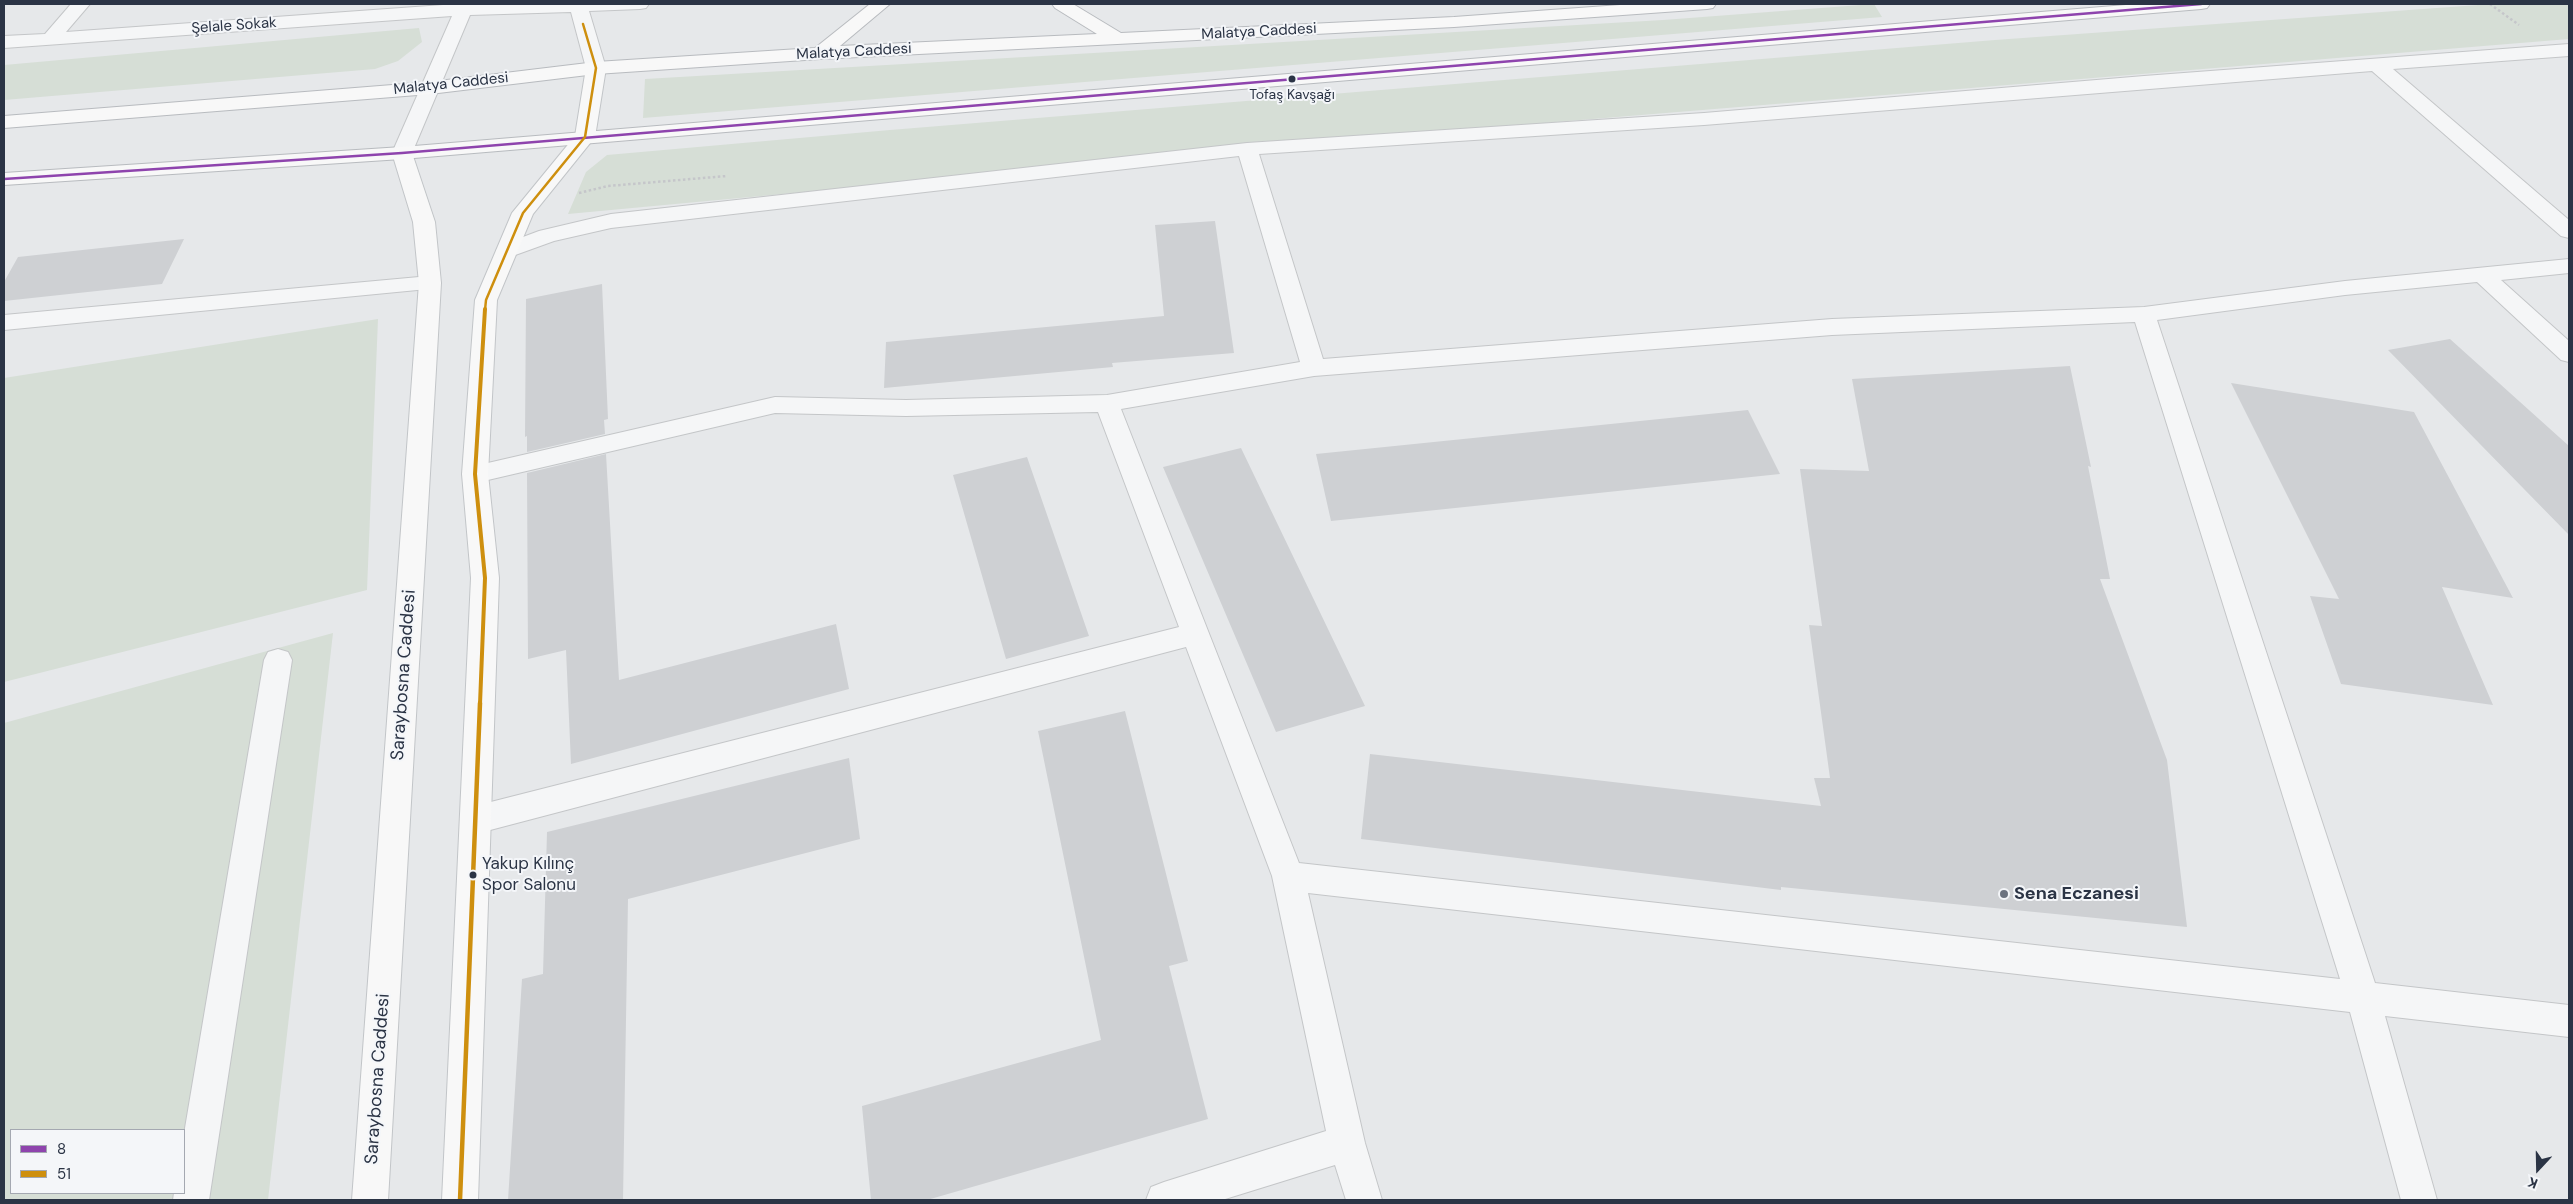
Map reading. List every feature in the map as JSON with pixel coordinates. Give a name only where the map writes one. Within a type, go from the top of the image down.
[{"type":"main road","points":[[820,53],[881,4]]},
{"type":"main road","points":[[1061,4],[1118,38]]},
{"type":"main road","name":"Malatya Caddesi","points":[[4,122],[430,88],[596,68],[820,53],[1454,22],[1706,4]]},
{"type":"main road","points":[[4,179],[402,153],[2201,4]]},
{"type":"main road","points":[[460,1200],[484,578],[475,474],[486,300],[523,214],[585,137],[596,68]]},
{"type":"main road","name":"Saraybosna Caddesi","points":[[370,1200],[430,283],[424,222],[402,153]]},
{"type":"street","points":[[50,39],[81,4]]},
{"type":"street","name":"Şelale Sokak","points":[[4,42],[465,7],[640,4]]},
{"type":"street","points":[[576,5],[596,68]]},
{"type":"street","points":[[402,153],[465,7]]},
{"type":"street","points":[[507,251],[547,236],[611,220],[1246,149],[1704,120],[2569,50]]},
{"type":"street","points":[[2377,65],[2569,231]]},
{"type":"street","points":[[1246,149],[1314,368]]},
{"type":"street","points":[[475,474],[775,405],[906,408],[1107,403],[1314,368],[1832,327],[2144,314],[2345,288],[2569,266]]},
{"type":"street","points":[[2481,274],[2569,354]]},
{"type":"street","points":[[4,323],[430,283]]},
{"type":"street","points":[[2144,314],[2362,996],[2419,1200]]},
{"type":"street","points":[[1107,403],[1288,876],[1347,1143],[1364,1200]]},
{"type":"street","points":[[475,820],[1195,634]]},
{"type":"street","points":[[191,1200],[278,660]]},
{"type":"street","points":[[1288,876],[2362,996],[2569,1021]]},
{"type":"street","points":[[1164,1200],[1347,1143]]},
{"type":"path","points":[[2490,4],[2523,28]]},
{"type":"shaded area","points":[[1874,4],[1882,17],[643,118],[645,79],[1663,20]]},
{"type":"shaded area","points":[[2492,4],[2569,4],[2569,39],[1556,122],[568,214],[586,172],[607,155],[890,130],[1995,40]]},
{"type":"shaded area","points":[[419,28],[422,42],[398,61],[375,69],[4,100],[4,65]]},
{"type":"shaded area","points":[[378,319],[367,590],[4,682],[4,378]]},
{"type":"shaded area","points":[[333,633],[268,1200],[4,1200],[4,723]]},
{"type":"building","points":[[1215,221],[1234,353],[1112,363],[1113,367],[884,388],[886,342],[1164,316],[1155,225]]},
{"type":"building","points":[[184,239],[162,284],[4,301],[4,282],[18,257]]},
{"type":"building","points":[[602,284],[608,419],[604,420],[605,434],[527,452],[527,436],[525,437],[526,299]]},
{"type":"building","points":[[2450,339],[2569,446],[2569,535],[2388,350]]},
{"type":"building","points":[[2070,366],[2091,467],[2088,466],[2110,579],[2100,579],[2167,760],[2187,927],[1781,887],[1781,890],[1361,839],[1370,754],[1821,806],[1814,778],[1830,778],[1809,625],[1822,626],[1800,469],[1869,471],[1852,379]]},
{"type":"building","points":[[2231,383],[2414,412],[2513,598],[2442,587],[2493,705],[2341,684],[2310,596],[2339,599]]},
{"type":"building","points":[[1748,410],[1780,474],[1331,521],[1316,454]]},
{"type":"building","points":[[1241,448],[1365,706],[1276,732],[1163,467]]},
{"type":"building","points":[[606,454],[619,680],[836,624],[849,689],[571,764],[566,650],[528,659],[527,473]]},
{"type":"building","points":[[1027,457],[1089,636],[1006,659],[953,475]]},
{"type":"building","points":[[1125,711],[1188,961],[1169,966],[1208,1119],[927,1200],[871,1200],[862,1106],[1101,1040],[1038,731]]},
{"type":"building","points":[[849,758],[860,839],[628,899],[623,1200],[508,1200],[522,979],[543,974],[547,832]]},
{"type":"transit line","name":"8","points":[[4,179],[402,153],[2201,4]]},
{"type":"transit line","name":"51","points":[[460,1200],[485,578],[475,474],[486,300],[523,213],[585,137],[596,68],[583,24]]},
{"type":"place","name":"Tofaş Kavşağı","points":[[1292,79]]},
{"type":"place","name":"Yakup Kılınç Spor Salonu","points":[[473,875]]},
{"type":"place","name":"Sena Eczanesi","points":[[2004,894]]}]
